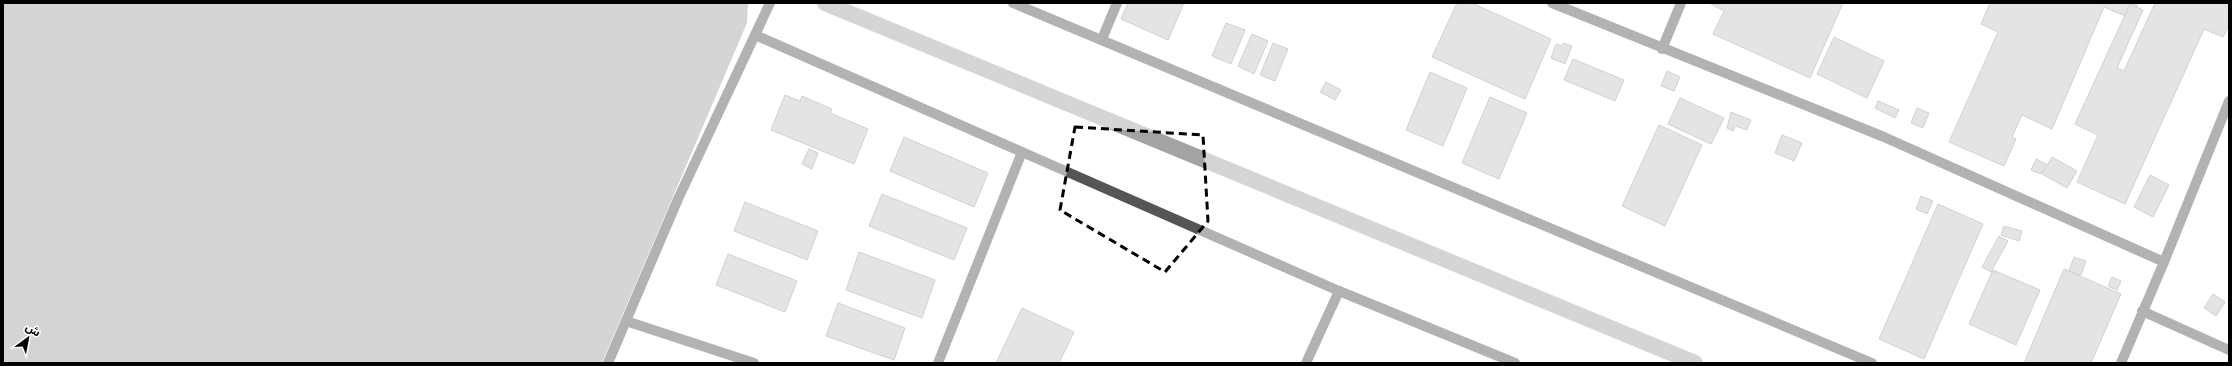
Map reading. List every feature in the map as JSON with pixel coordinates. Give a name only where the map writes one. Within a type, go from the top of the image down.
[{"type":"street","points":[[608,363],[681,192],[770,3]]},
{"type":"street","points":[[1013,3],[1872,363]]},
{"type":"street","points":[[1102,39],[1117,3]]},
{"type":"street","points":[[1552,3],[1662,49],[1884,137],[2164,262]]},
{"type":"street","points":[[1662,49],[1681,3]]},
{"type":"street","points":[[755,35],[1339,291],[1515,363]]},
{"type":"street","points":[[2121,363],[2164,262],[2229,101]]},
{"type":"street","points":[[938,363],[1022,152]]},
{"type":"street","points":[[1306,363],[1339,291]]},
{"type":"street","points":[[2142,311],[2229,350]]},
{"type":"street","points":[[626,321],[754,363]]},
{"type":"highlighted area","points":[[1075,127],[1203,135],[1208,221],[1165,272],[1060,210]]},
{"type":"shaded area","points":[[3,3],[748,3],[747,23],[602,363],[3,363]]},
{"type":"building","points":[[1128,3],[1184,3],[1168,40],[1121,19]]},
{"type":"building","points":[[1457,3],[1472,3],[1551,39],[1525,99],[1432,57]]},
{"type":"building","points":[[1709,3],[1843,3],[1810,78],[1713,34],[1724,11]]},
{"type":"building","points":[[1990,3],[2138,3],[2132,19],[2104,7],[2052,129],[2022,115],[2012,137],[2016,139],[2004,166],[1949,142],[1998,32],[1981,24]]},
{"type":"building","points":[[2155,3],[2229,3],[2229,25],[2223,37],[2204,29],[2125,204],[2077,182],[2098,135],[2075,124],[2130,4],[2143,10],[2117,68],[2124,71]]},
{"type":"building","points":[[1226,23],[1245,30],[1231,64],[1212,56]]},
{"type":"building","points":[[1252,34],[1268,41],[1254,74],[1238,66]]},
{"type":"building","points":[[1834,37],[1884,61],[1867,98],[1817,74]]},
{"type":"building","points":[[1273,43],[1288,49],[1275,81],[1260,75]]},
{"type":"building","points":[[1564,43],[1572,46],[1565,64],[1551,58],[1556,44],[1562,46]]},
{"type":"building","points":[[1573,59],[1624,80],[1615,101],[1564,80]]},
{"type":"building","points":[[1667,71],[1680,77],[1674,91],[1661,86]]},
{"type":"building","points":[[1430,72],[1467,88],[1443,146],[1406,130]]},
{"type":"building","points":[[1326,82],[1341,90],[1335,100],[1320,92]]},
{"type":"building","points":[[785,95],[800,101],[802,96],[832,109],[830,113],[868,129],[854,164],[771,130]]},
{"type":"building","points":[[1490,97],[1527,113],[1499,179],[1462,163]]},
{"type":"building","points":[[1680,98],[1724,118],[1711,144],[1668,124]]},
{"type":"building","points":[[1878,101],[1899,110],[1895,118],[1875,108]]},
{"type":"building","points":[[1917,108],[1929,113],[1923,128],[1911,123]]},
{"type":"building","points":[[1731,112],[1751,120],[1747,130],[1735,126],[1733,131],[1727,128]]},
{"type":"building","points":[[1659,125],[1702,145],[1665,226],[1622,206]]},
{"type":"building","points":[[1782,135],[1802,143],[1794,161],[1775,153]]},
{"type":"building","points":[[904,137],[988,173],[974,207],[890,171]]},
{"type":"building","points":[[809,149],[818,153],[812,169],[802,164]]},
{"type":"building","points":[[2052,157],[2077,171],[2067,188],[2042,174]]},
{"type":"building","points":[[2036,159],[2046,164],[2041,174],[2031,170]]},
{"type":"building","points":[[2150,175],[2169,185],[2153,217],[2134,207]]},
{"type":"building","points":[[882,194],[967,228],[954,260],[869,226]]},
{"type":"building","points":[[1921,196],[1933,201],[1927,214],[1916,209]]},
{"type":"building","points":[[745,202],[818,231],[807,260],[734,231]]},
{"type":"building","points":[[1938,204],[1983,224],[1924,359],[1879,339]]},
{"type":"building","points":[[2004,226],[2022,231],[2019,241],[2001,235]]},
{"type":"building","points":[[1999,236],[2008,241],[1991,272],[1982,267]]},
{"type":"building","points":[[859,252],[935,280],[922,318],[846,290]]},
{"type":"building","points":[[728,254],[797,281],[785,312],[716,285]]},
{"type":"building","points":[[2074,257],[2086,261],[2081,275],[2069,271]]},
{"type":"building","points":[[2064,269],[2121,294],[2091,363],[2024,363]]},
{"type":"building","points":[[1993,270],[2040,290],[2016,345],[1969,324]]},
{"type":"building","points":[[2112,277],[2121,281],[2117,290],[2108,286]]},
{"type":"building","points":[[2213,294],[2225,302],[2216,316],[2204,308]]},
{"type":"building","points":[[838,303],[905,328],[894,360],[826,336]]},
{"type":"building","points":[[1022,308],[1074,332],[1059,363],[996,363]]},
{"type":"waterway","points":[[825,3],[1695,363]]}]
